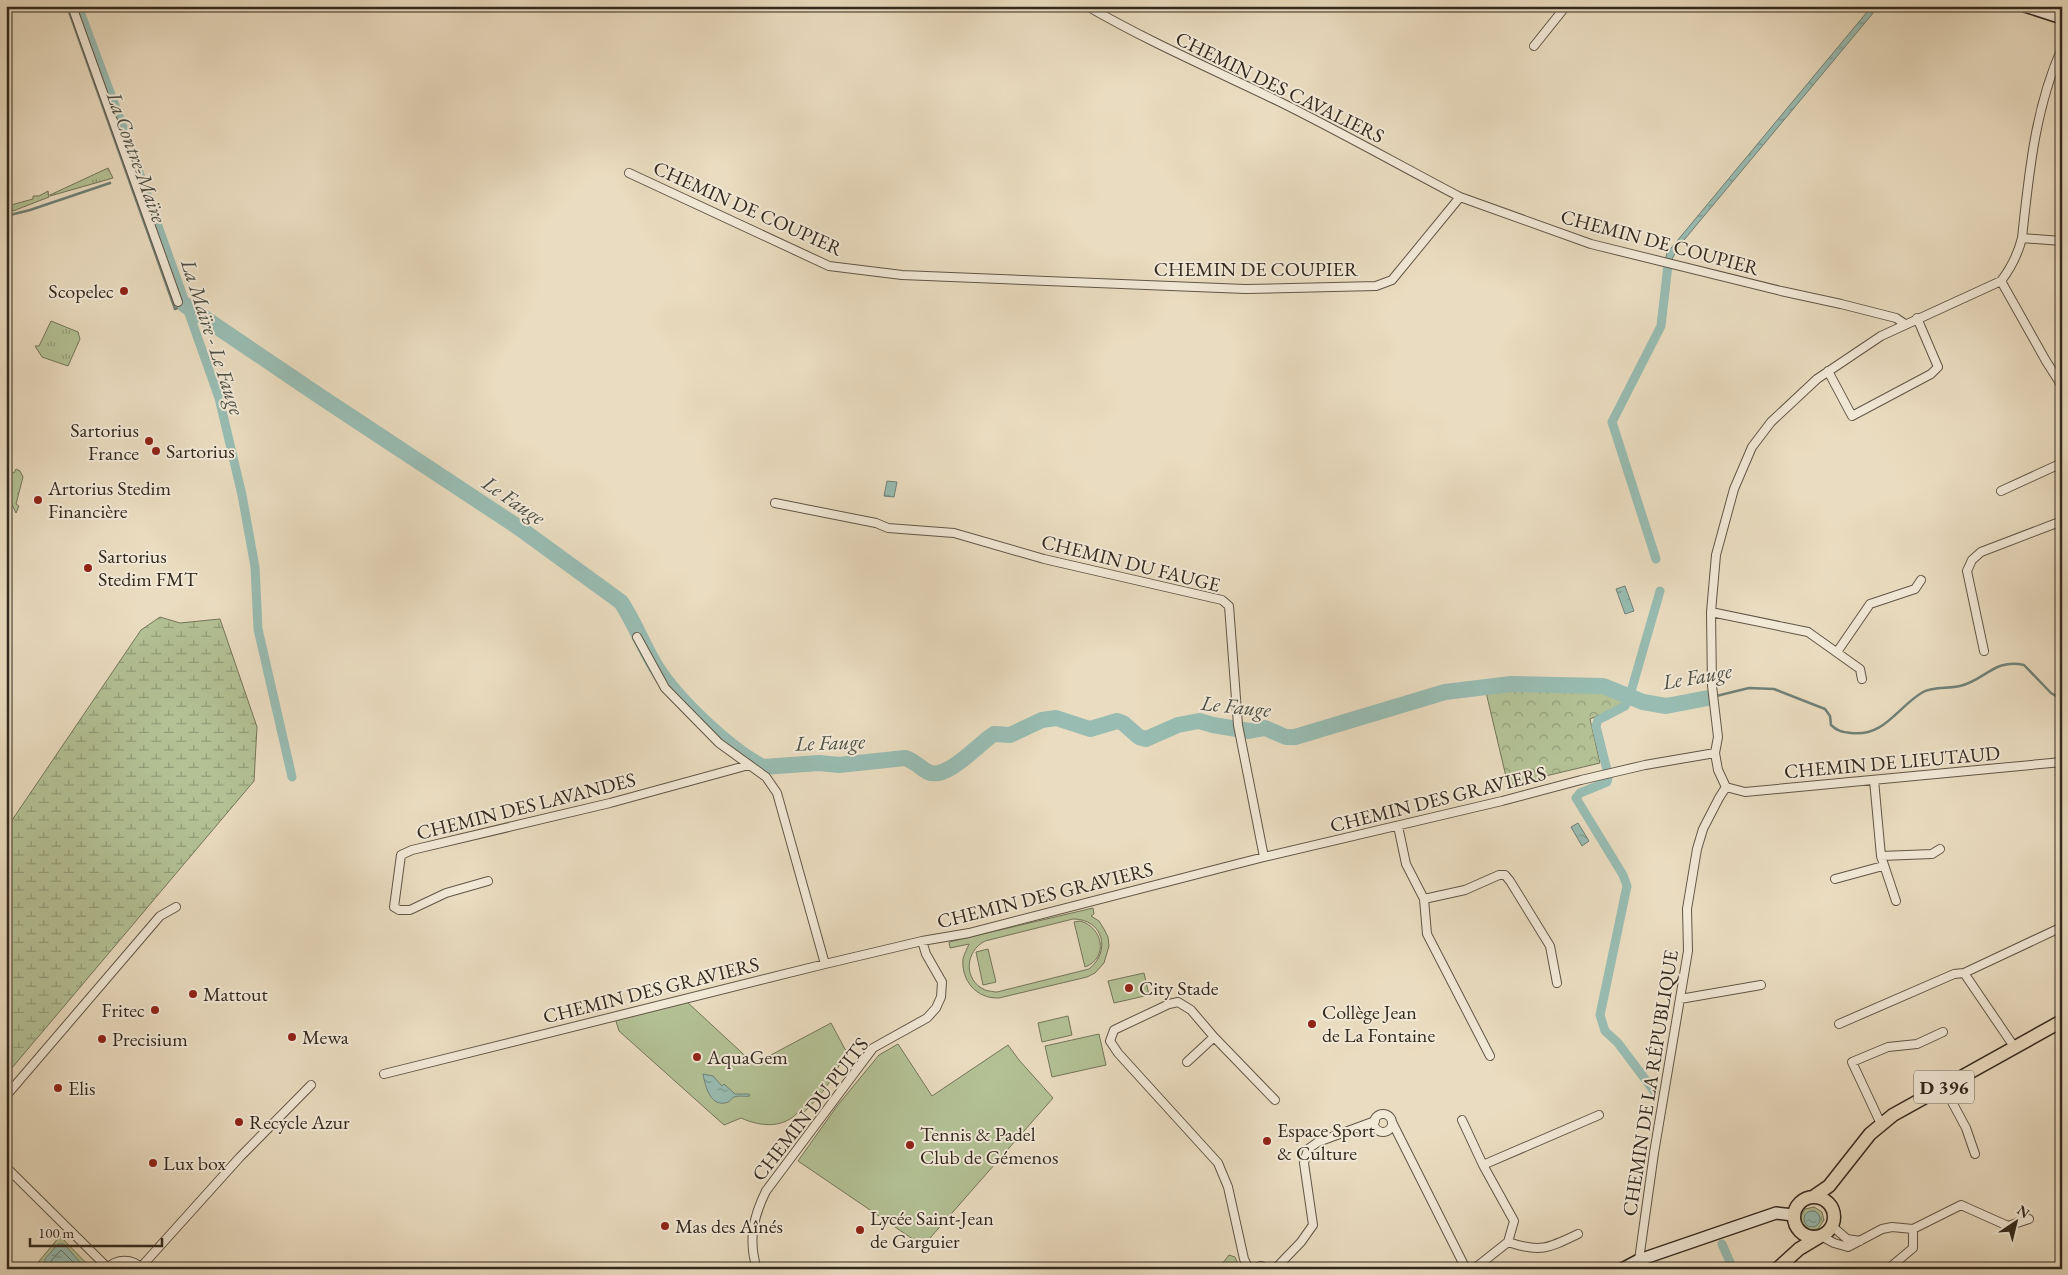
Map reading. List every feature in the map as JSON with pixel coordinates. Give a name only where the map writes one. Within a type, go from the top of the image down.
[{"type":"main road","points":[[2025,6],[2062,18]]},
{"type":"main road","name":"D 396","points":[[1813,1197],[1821,1193],[1842,1171],[1870,1134],[1893,1115],[2062,1021]]},
{"type":"main road","name":"D 396","points":[[1831,1208],[1832,1189],[1842,1171]]},
{"type":"main road","points":[[1813,1197],[1824,1200],[1834,1214],[1832,1226],[1820,1236],[1805,1244],[1780,1265],[1792,1245],[1798,1205],[1802,1200],[1813,1197]]},
{"type":"main road","points":[[1622,1269],[1776,1213],[1795,1222],[1806,1236],[1820,1236]]},
{"type":"street","points":[[72,6],[178,302]]},
{"type":"street","name":"CHEMIN DES CAVALIERS","points":[[1087,6],[1118,25],[1279,102],[1460,197]]},
{"type":"street","points":[[1534,46],[1566,6]]},
{"type":"street","points":[[1726,787],[1718,770],[1715,753],[1718,736],[1712,686],[1711,612],[1716,555],[1734,489],[1752,447],[1771,422],[1817,378],[1881,336],[2001,281],[2018,253],[2022,238],[2032,146],[2054,66],[2062,48]]},
{"type":"street","name":"CHEMIN DE COUPIER","points":[[629,173],[829,266],[902,275],[1245,289],[1376,286],[1392,280],[1460,197],[1591,244],[1896,318],[1905,324]]},
{"type":"street","points":[[2022,238],[2062,241]]},
{"type":"street","points":[[2001,281],[2062,386]]},
{"type":"street","points":[[1828,372],[1852,416],[1931,374],[1938,367],[1917,318]]},
{"type":"street","points":[[2001,491],[2062,463]]},
{"type":"street","name":"CHEMIN DU FAUGE","points":[[776,503],[876,523],[888,528],[954,534],[1044,560],[1222,600],[1229,606],[1238,729],[1264,857]]},
{"type":"street","points":[[1984,651],[1967,571],[1972,560],[1981,552],[2062,520]]},
{"type":"street","points":[[1837,652],[1870,604],[1915,589],[1921,580]]},
{"type":"street","points":[[1711,612],[1808,632],[1860,669],[1862,679]]},
{"type":"street","points":[[637,637],[665,688],[719,743],[766,777],[777,793],[825,964]]},
{"type":"street","name":"CHEMIN DES GRAVIERS","points":[[384,1074],[825,964],[922,941],[970,933],[1264,857],[1636,768],[1715,753]]},
{"type":"street","name":"CHEMIN DE LIEUTAUD","points":[[1726,787],[1745,792],[2062,762]]},
{"type":"street","name":"CHEMIN DES LAVANDES","points":[[488,881],[446,893],[410,910],[400,910],[394,907],[401,855],[412,850],[610,803],[749,765]]},
{"type":"street","points":[[1874,780],[1881,856],[1896,901]]},
{"type":"street","name":"CHEMIN DE LA RÉPUBLIQUE","points":[[1637,1265],[1688,951],[1687,909],[1697,849],[1703,829],[1726,787]]},
{"type":"street","points":[[1398,826],[1406,864],[1424,900],[1427,934],[1490,1056]]},
{"type":"street","points":[[1881,856],[1932,854],[1940,849]]},
{"type":"street","points":[[1836,879],[1883,866]]},
{"type":"street","points":[[1424,900],[1465,890],[1499,875],[1505,876],[1510,881],[1550,946],[1557,983]]},
{"type":"street","points":[[6,1096],[160,916],[176,907]]},
{"type":"street","points":[[1839,1024],[1954,974],[1964,973],[2062,927]]},
{"type":"street","name":"CHEMIN DU PUITS","points":[[757,1269],[753,1255],[752,1230],[754,1216],[766,1191],[873,1048],[927,1018],[936,1008],[941,997],[942,982],[926,954],[922,941]]},
{"type":"street","points":[[1964,973],[2015,1048]]},
{"type":"street","points":[[1680,1000],[1761,985]]},
{"type":"street","points":[[1249,1269],[1244,1259],[1228,1187],[1218,1163],[1118,1053],[1110,1041],[1114,1030],[1169,1004],[1178,1002],[1191,1010],[1214,1037],[1275,1100]]},
{"type":"street","points":[[1881,1124],[1852,1062],[1888,1047],[1917,1044],[1943,1032]]},
{"type":"street","points":[[1188,1062],[1214,1037]]},
{"type":"street","points":[[6,1167],[106,1268],[112,1263],[124,1260],[130,1261],[142,1268],[240,1157],[310,1085]]},
{"type":"street","points":[[1944,1087],[1966,1128],[1975,1154]]},
{"type":"street","points":[[1275,1269],[1301,1242],[1313,1225],[1304,1163],[1308,1149],[1318,1142],[1375,1121],[1377,1117],[1383,1115],[1390,1117],[1466,1269]]},
{"type":"street","points":[[1484,1165],[1598,1115]]},
{"type":"street","points":[[1462,1120],[1514,1221],[1508,1242],[1474,1269]]},
{"type":"street","points":[[1375,1121],[1377,1129],[1384,1132],[1390,1130],[1392,1122]]},
{"type":"street","points":[[1820,1236],[1848,1247],[1882,1229],[1892,1227],[1914,1228],[1961,1205],[2008,1226],[2029,1219]]},
{"type":"street","points":[[1832,1226],[1847,1239],[1860,1240]]},
{"type":"street","points":[[1888,1269],[1913,1248],[1914,1228]]},
{"type":"street","points":[[1508,1242],[1530,1249],[1553,1246],[1578,1234]]},
{"type":"street","points":[[1253,1269],[1261,1266],[1267,1269]]},
{"type":"green space","points":[[108,168],[113,178],[50,196],[50,195]]},
{"type":"green space","points":[[48,191],[49,197],[13,211],[11,205],[33,199],[33,196],[39,196]]},
{"type":"green space","points":[[51,321],[78,332],[80,339],[68,366],[42,357],[35,346],[39,346]]},
{"type":"green space","points":[[16,469],[20,471],[23,477],[16,504],[19,506],[16,513],[8,496],[6,486],[10,484],[6,478],[8,471],[14,473]]},
{"type":"green space","points":[[160,617],[180,623],[220,619],[257,727],[254,781],[6,1075],[6,829],[141,630]]},
{"type":"green space","points":[[1520,684],[1600,687],[1626,698],[1621,706],[1590,719],[1600,763],[1508,785],[1485,688]]},
{"type":"green space","points":[[1093,908],[1094,914],[1091,916],[1099,921],[1104,929],[1108,937],[1109,946],[1104,963],[1095,973],[1087,977],[999,998],[991,998],[977,992],[965,975],[963,959],[969,944],[950,948],[949,942]],"holes":[[[1073,919],[1083,920],[1092,924],[1097,930],[1102,946],[1096,962],[1089,969],[997,992],[985,990],[973,980],[969,966],[970,958],[973,951],[985,941]]]},
{"type":"green space","points":[[1080,921],[1094,929],[1100,943],[1098,957],[1093,963],[1085,967],[1074,922]]},
{"type":"green space","points":[[988,949],[996,982],[983,985],[976,952]]},
{"type":"green space","name":"City Stade","points":[[1144,973],[1149,995],[1114,1003],[1108,981]]},
{"type":"green space","name":"AquaGem","points":[[686,1001],[754,1064],[831,1023],[846,1051],[828,1084],[803,1113],[800,1110],[787,1121],[780,1123],[757,1123],[741,1118],[724,1125],[619,1031],[615,1018]]},
{"type":"green space","points":[[1068,1016],[1072,1035],[1042,1042],[1038,1023]]},
{"type":"green space","points":[[1099,1034],[1106,1065],[1052,1077],[1045,1046]]},
{"type":"green space","name":"Tennis & Padel Club de Gémenos","points":[[898,1044],[932,1096],[1008,1045],[1053,1098],[923,1246],[798,1161],[837,1106],[879,1055]]},
{"type":"green space","points":[[1814,1207],[1822,1212],[1824,1220],[1818,1229],[1810,1230],[1802,1223],[1801,1216],[1805,1209]],"holes":[[[1813,1211],[1820,1218],[1819,1222],[1815,1226],[1805,1223],[1805,1215]]]},
{"type":"green space","points":[[60,1236],[92,1269],[38,1269],[35,1266]]},
{"type":"green space","points":[[1229,1255],[1235,1257],[1240,1269],[1218,1269]]},
{"type":"water","points":[[1872,6],[1879,6],[1679,246],[1671,261],[1665,260],[1667,253]]},
{"type":"water","points":[[887,481],[897,482],[894,497],[884,496]]},
{"type":"water","points":[[1625,586],[1634,611],[1625,614],[1616,589]]},
{"type":"water","points":[[1578,823],[1589,841],[1582,846],[1571,827]]},
{"type":"water","points":[[703,1074],[713,1076],[722,1086],[724,1084],[735,1094],[749,1094],[750,1096],[736,1096],[728,1102],[717,1102],[710,1095]]},
{"type":"water","points":[[1812,1211],[1818,1213],[1820,1219],[1818,1225],[1812,1227],[1806,1225],[1804,1219],[1806,1213]]},
{"type":"water","points":[[58,1244],[64,1244],[86,1269],[50,1269],[45,1264],[45,1259]]},
{"type":"waterway","name":"La Contre-Maïre","points":[[67,6],[175,309],[185,305]]},
{"type":"waterway","name":"La Maïre - Le Fauge","points":[[78,6],[219,398],[242,495],[255,567],[258,629],[292,777]]},
{"type":"waterway","points":[[6,216],[30,210],[110,183]]},
{"type":"waterway","points":[[1656,559],[1612,422],[1661,326],[1668,265]]},
{"type":"waterway","name":"Le Fauge","points":[[185,305],[518,527],[621,602],[656,667],[676,694],[719,736],[749,759],[763,767],[819,763],[839,765],[905,758],[928,772],[936,773],[944,771],[963,760],[994,734],[1010,735],[1042,720],[1056,718],[1090,729],[1117,721],[1123,723],[1139,737],[1146,739],[1178,725],[1199,721],[1249,731],[1265,728],[1286,737],[1295,737],[1445,692],[1511,684],[1603,686],[1643,702],[1666,706],[1708,698]]},
{"type":"waterway","points":[[1630,695],[1660,591]]},
{"type":"waterway","name":"Le Fauge","points":[[1708,698],[1749,688],[1774,689],[1825,709],[1830,716],[1831,725],[1842,732],[1863,733],[1882,726],[1923,692],[1969,683],[2005,664],[2024,665],[2051,693],[2056,696],[2062,696]]},
{"type":"waterway","points":[[1602,718],[1625,706],[1628,699]]},
{"type":"waterway","points":[[1598,720],[1596,726],[1607,770]]},
{"type":"waterway","points":[[1608,778],[1607,782],[1580,793],[1576,798],[1623,875],[1627,886],[1600,1015],[1605,1031],[1618,1043],[1654,1091]]},
{"type":"waterway","points":[[1722,1244],[1733,1269]]},
{"type":"place","name":"Scopelec","points":[[124,291]]},
{"type":"place","name":"Sartorius France","points":[[149,441]]},
{"type":"place","name":"Sartorius","points":[[156,451]]},
{"type":"place","name":"Artorius Stedim Financière","points":[[38,500]]},
{"type":"place","name":"Sartorius Stedim FMT","points":[[88,568]]},
{"type":"place","name":"City Stade","points":[[1129,988]]},
{"type":"place","name":"Mattout","points":[[193,994]]},
{"type":"place","name":"Fritec","points":[[155,1010]]},
{"type":"place","name":"Collège Jean de La Fontaine","points":[[1312,1024]]},
{"type":"place","name":"Mewa","points":[[292,1037]]},
{"type":"place","name":"Precisium","points":[[102,1039]]},
{"type":"place","name":"AquaGem","points":[[697,1057]]},
{"type":"place","name":"Elis","points":[[58,1088]]},
{"type":"place","name":"Recycle Azur","points":[[239,1122]]},
{"type":"place","name":"Espace Sport & Culture","points":[[1267,1141]]},
{"type":"place","name":"Tennis & Padel Club de Gémenos","points":[[910,1145]]},
{"type":"place","name":"Lux box","points":[[153,1163]]},
{"type":"place","name":"Mas des Aînés","points":[[665,1226]]},
{"type":"place","name":"Lycée Saint-Jean de Garguier","points":[[860,1230]]}]
